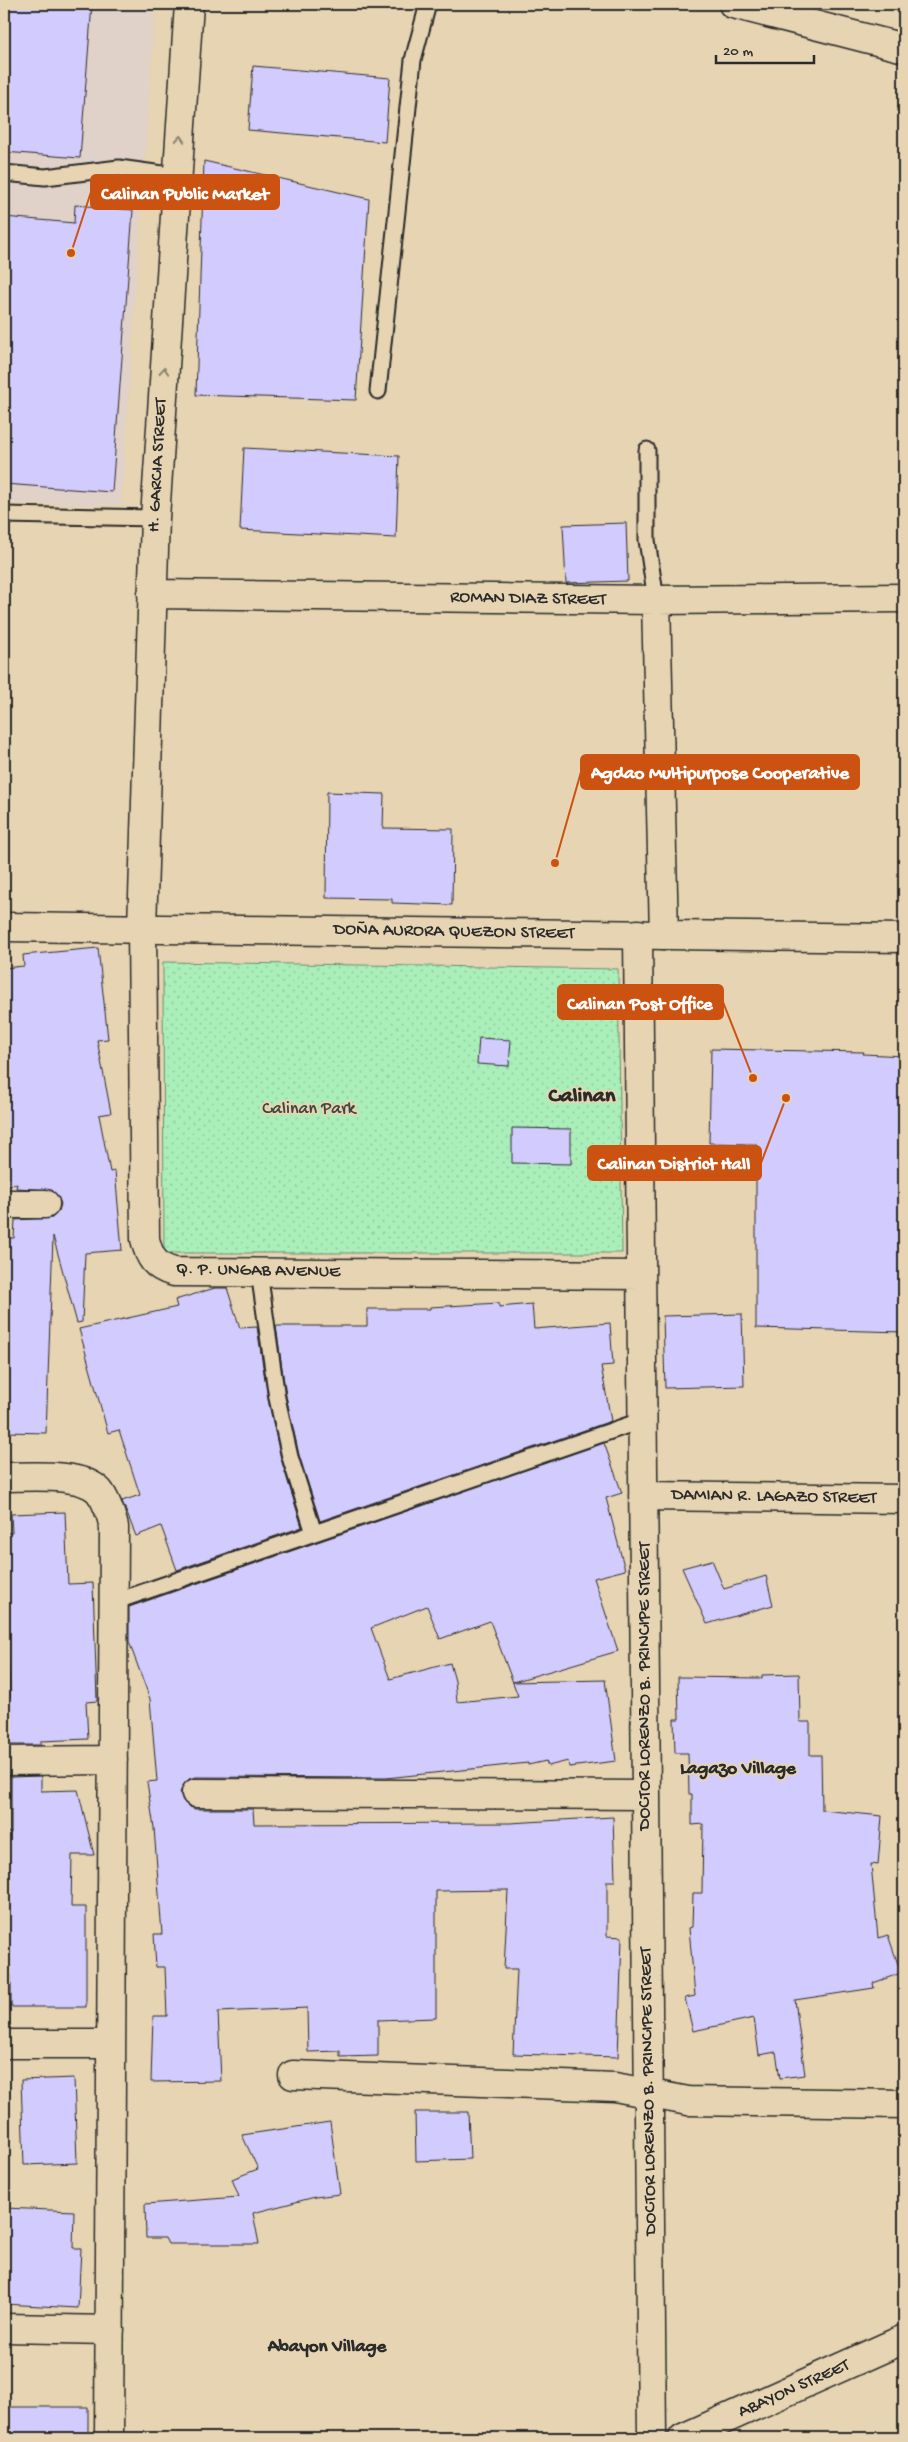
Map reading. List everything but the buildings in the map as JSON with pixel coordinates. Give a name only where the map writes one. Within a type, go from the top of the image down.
[{"type":"street","name":"H. GARCIA STREET","points":[[142,928],[155,518],[188,4]]},
{"type":"street","points":[[733,4],[904,48]]},
{"type":"street","name":"ROMAN DIAZ STREET","points":[[152,594],[656,600],[904,598]]},
{"type":"street","name":"DOCTOR LORENZO B. PRINCIPE STREET","points":[[652,2438],[642,1275],[651,935],[656,600]]},
{"type":"street","name":"DOÑA AURORA QUEZON STREET","points":[[4,927],[904,938]]},
{"type":"street","name":"Q. P. UNGAB AVENUE","points":[[142,928],[145,1238],[148,1252],[154,1262],[162,1269],[174,1272],[642,1275]]},
{"type":"street","points":[[4,1204],[45,1204]]},
{"type":"street","points":[[4,1477],[63,1478],[84,1482],[98,1491],[109,1509],[114,1527],[109,2438]]},
{"type":"street","name":"DAMIAN R. LAGAZO STREET","points":[[643,1496],[904,1499]]},
{"type":"street","points":[[4,1761],[113,1760]]},
{"type":"street","points":[[196,1793],[646,1794]]},
{"type":"street","points":[[4,2044],[112,2044]]},
{"type":"street","points":[[293,2075],[616,2086],[688,2102],[904,2104]]},
{"type":"street","points":[[4,2328],[110,2330]]},
{"type":"street","name":"ABAYON STREET","points":[[683,2438],[904,2340]]},
{"type":"lane","points":[[378,391],[413,60],[428,4]]},
{"type":"lane","points":[[4,173],[46,177],[119,168],[177,176]]},
{"type":"lane","points":[[647,450],[647,540],[656,600]]},
{"type":"lane","points":[[4,515],[155,518]]},
{"type":"lane","points":[[259,1272],[277,1398],[290,1457],[314,1533]]},
{"type":"lane","points":[[114,1602],[643,1420]]},
{"type":"shaded area","points":[[4,4],[155,4],[121,505],[4,503]]},
{"type":"green space","name":"Calinan Park","points":[[163,962],[618,969],[622,1253],[164,1253]]},
{"type":"place","name":"Calinan Public Market","points":[[71,253]]},
{"type":"place","name":"Agdao Multipurpose Cooperative","points":[[555,863]]},
{"type":"place","name":"Calinan Post Office","points":[[753,1078]]},
{"type":"place","name":"Calinan District Hall","points":[[786,1098]]},
{"type":"district","name":"Calinan","points":[[582,1097]]},
{"type":"district","name":"Lagazo Village","points":[[738,1769]]},
{"type":"district","name":"Abayon Village","points":[[327,2347]]}]
